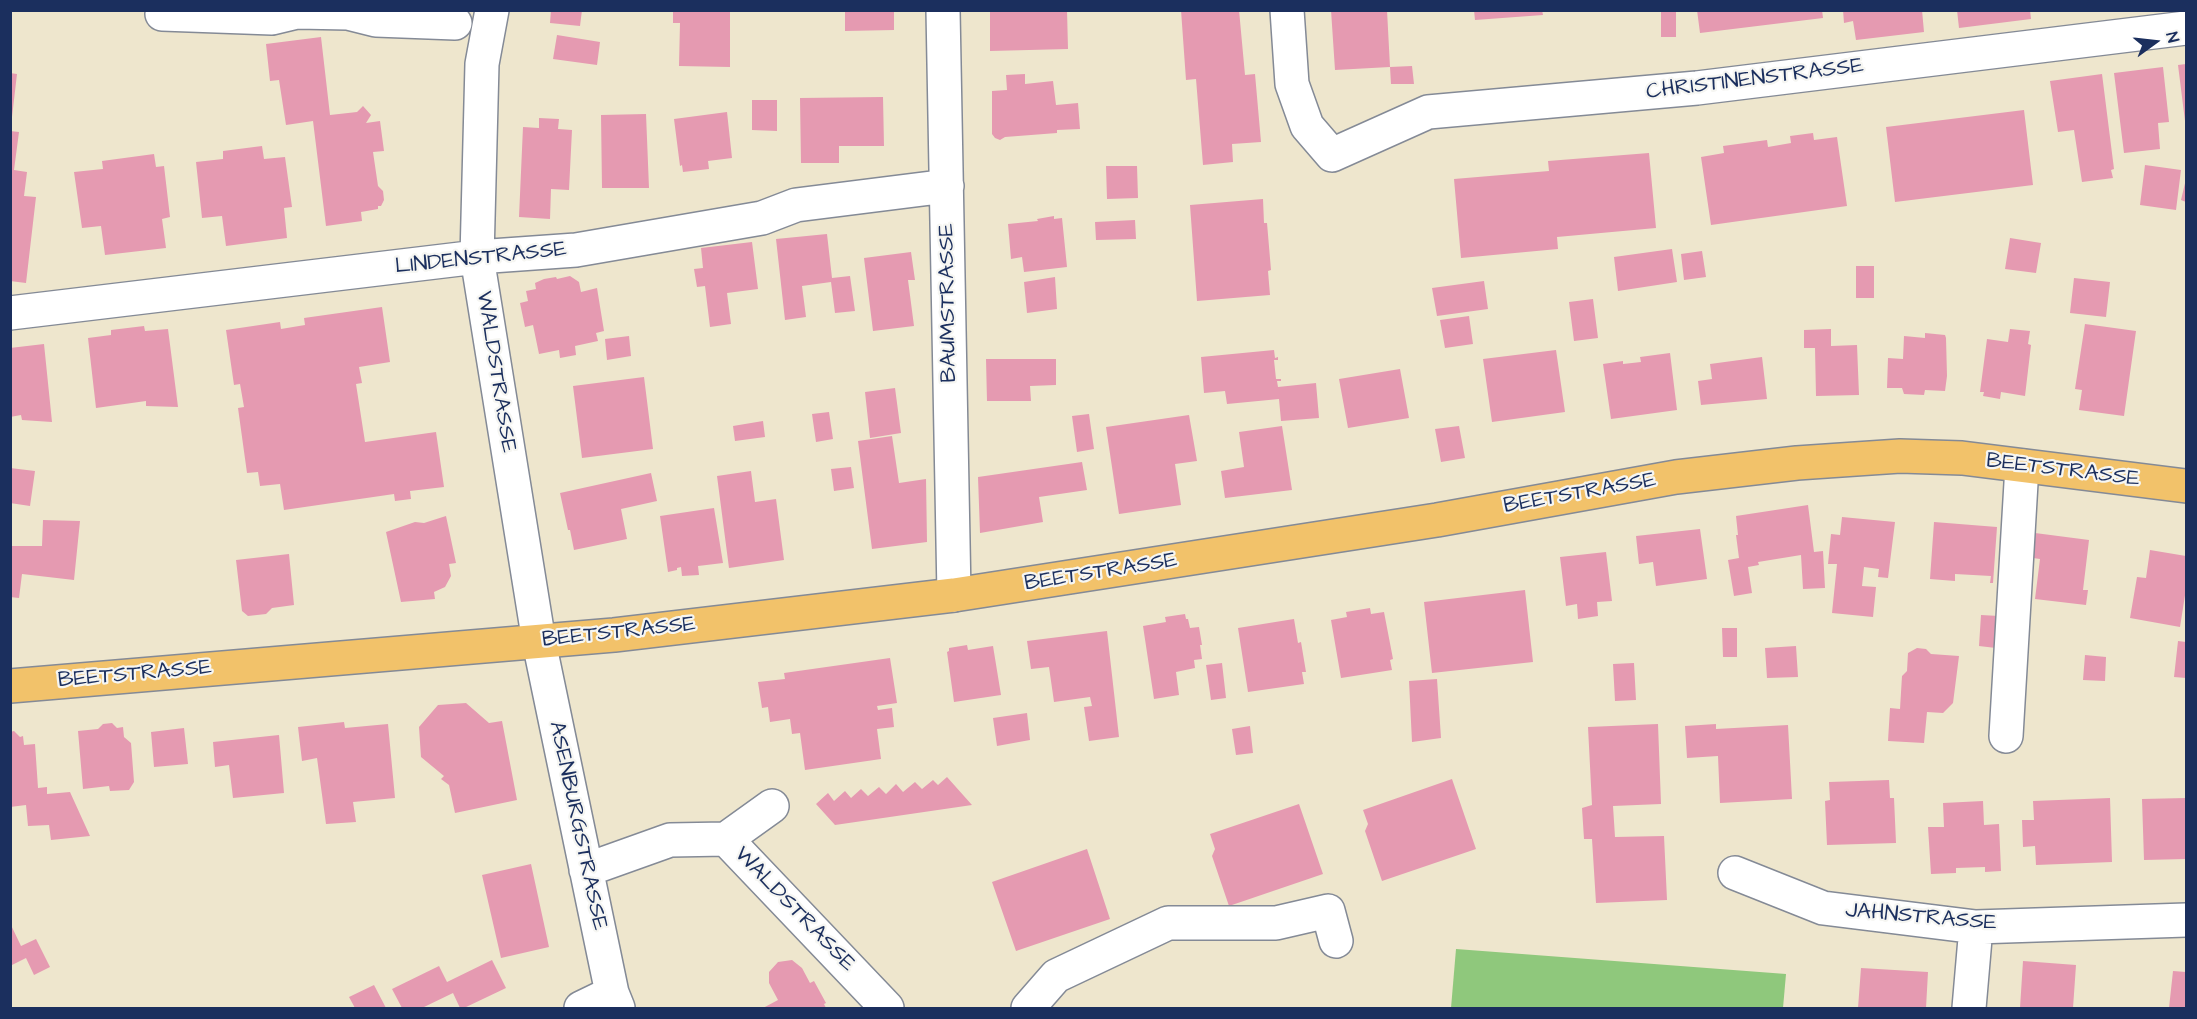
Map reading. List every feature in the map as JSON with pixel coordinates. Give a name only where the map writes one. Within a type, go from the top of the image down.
[{"type":"main road","name":"BEETSTRASSE","points":[[10,686],[614,635],[954,595],[1437,520],[1676,477],[1797,463],[1900,456],[1962,458],[2187,486]]},
{"type":"street","name":"WALDSTRASSE","points":[[492,10],[482,64],[477,257],[539,642]]},
{"type":"street","name":"BAUMSTRASSE","points":[[943,10],[954,595]]},
{"type":"street","name":"CHRISTINENSTRASSE","points":[[1287,10],[1292,84],[1307,126],[1332,155],[1428,112],[1697,88],[2187,27]]},
{"type":"street","points":[[162,14],[272,18],[297,12],[348,13],[376,20],[456,17],[455,35],[482,64]]},
{"type":"street","name":"LINDENSTRASSE","points":[[10,313],[477,257],[576,250],[762,218],[796,205],[947,186]]},
{"type":"street","points":[[2006,736],[2022,466]]},
{"type":"street","name":"ASENBURGSTRASSE","points":[[539,642],[615,1001]]},
{"type":"street","points":[[726,839],[772,806]]},
{"type":"street","name":"WALDSTRASSE","points":[[586,870],[670,840],[726,839],[887,1008]]},
{"type":"street","name":"JAHNSTRASSE","points":[[1735,873],[1823,909],[1976,927],[2187,920]]},
{"type":"street","points":[[1028,1008],[1056,976],[1168,922],[1276,923],[1328,911],[1336,941]]},
{"type":"street","points":[[1969,1008],[1976,927]]},
{"type":"street","points":[[580,1008],[615,1001]]},
{"type":"green space","points":[[1456,949],[1786,974],[1783,1008],[1451,1008]]},
{"type":"building","points":[[551,10],[582,10],[580,26],[550,23]]},
{"type":"building","points":[[673,10],[730,10],[730,67],[679,66],[680,23],[673,23]]},
{"type":"building","points":[[845,10],[894,10],[894,30],[845,31]]},
{"type":"building","points":[[990,10],[1067,10],[1068,49],[990,51]]},
{"type":"building","points":[[1181,10],[1239,10],[1245,75],[1255,74],[1261,142],[1232,144],[1233,162],[1203,165],[1196,79],[1186,80]]},
{"type":"building","points":[[1331,10],[1387,10],[1390,67],[1335,70]]},
{"type":"building","points":[[1474,10],[1542,10],[1543,15],[1475,20]]},
{"type":"building","points":[[1661,10],[1676,10],[1676,37],[1661,37]]},
{"type":"building","points":[[1697,10],[1822,10],[1823,18],[1700,33]]},
{"type":"building","points":[[1843,10],[1922,10],[1924,32],[1856,40],[1853,21],[1844,23]]},
{"type":"building","points":[[1957,10],[2030,10],[2031,19],[1959,28]]},
{"type":"building","points":[[557,35],[600,42],[597,65],[553,59]]},
{"type":"building","points":[[321,37],[330,115],[357,112],[363,106],[371,115],[366,123],[380,121],[384,151],[373,152],[378,186],[383,191],[384,200],[381,206],[378,206],[378,209],[361,212],[362,221],[326,226],[313,121],[286,125],[279,80],[270,81],[266,44]]},
{"type":"building","points":[[2186,64],[2186,121],[2185,121],[2178,65]]},
{"type":"building","points":[[1412,66],[1414,84],[1391,84],[1390,67]]},
{"type":"building","points":[[2163,67],[2169,122],[2158,123],[2160,149],[2124,153],[2114,73]]},
{"type":"building","points":[[10,73],[17,74],[12,117],[10,117]]},
{"type":"building","points":[[1025,74],[1025,84],[1053,81],[1056,105],[1078,103],[1080,129],[1005,137],[1000,140],[995,138],[992,134],[992,91],[1007,90],[1006,75]]},
{"type":"building","points":[[2102,74],[2114,169],[2111,170],[2113,178],[2082,182],[2074,130],[2058,132],[2050,81]]},
{"type":"building","points":[[883,97],[884,146],[839,146],[839,163],[801,163],[800,98]]},
{"type":"building","points":[[752,100],[777,100],[777,131],[752,130]]},
{"type":"building","points":[[2024,110],[2033,185],[1895,202],[1886,127]]},
{"type":"building","points":[[727,112],[732,158],[708,161],[709,169],[683,172],[682,165],[680,166],[674,119]]},
{"type":"building","points":[[646,114],[649,188],[602,188],[601,115]]},
{"type":"building","points":[[539,118],[559,119],[558,129],[572,130],[569,190],[551,189],[550,219],[519,217],[523,127],[539,128]]},
{"type":"building","points":[[10,131],[19,132],[14,170],[27,172],[24,196],[36,197],[26,283],[10,281]]},
{"type":"building","points":[[1813,133],[1814,140],[1837,137],[1847,206],[1711,225],[1701,157],[1724,153],[1723,146],[1767,140],[1768,147],[1791,143],[1790,136]]},
{"type":"building","points":[[262,146],[264,159],[285,157],[292,207],[284,208],[287,238],[226,246],[222,216],[202,218],[196,162],[223,159],[223,151]]},
{"type":"building","points":[[1649,153],[1656,228],[1557,237],[1558,249],[1461,258],[1454,179],[1549,171],[1548,161]]},
{"type":"building","points":[[154,154],[156,167],[164,166],[170,217],[162,219],[166,248],[105,255],[101,226],[82,228],[74,172],[103,169],[102,161]]},
{"type":"building","points":[[2145,165],[2181,170],[2176,210],[2140,205]]},
{"type":"building","points":[[1106,166],[1137,166],[1138,198],[1107,199]]},
{"type":"building","points":[[2186,179],[2186,202],[2181,200]]},
{"type":"building","points":[[1263,199],[1271,270],[1268,271],[1270,295],[1197,301],[1190,205]]},
{"type":"building","points":[[1054,216],[1054,219],[1062,218],[1067,267],[1024,272],[1022,257],[1011,259],[1008,224],[1038,221],[1037,219]]},
{"type":"building","points":[[1135,220],[1136,239],[1096,240],[1095,222]]},
{"type":"building","points":[[827,234],[832,278],[850,276],[855,311],[835,313],[831,282],[802,286],[806,317],[785,320],[776,239]]},
{"type":"building","points":[[2010,238],[2041,243],[2036,273],[2005,269]]},
{"type":"building","points":[[752,242],[758,289],[727,293],[731,324],[710,327],[705,286],[697,287],[694,269],[703,268],[701,248]]},
{"type":"building","points":[[1672,249],[1677,282],[1618,291],[1614,257]]},
{"type":"building","points":[[1702,251],[1706,277],[1684,280],[1681,254]]},
{"type":"building","points":[[911,252],[915,280],[908,280],[914,326],[873,331],[864,258]]},
{"type":"building","points":[[1856,266],[1874,266],[1874,298],[1856,298]]},
{"type":"building","points":[[570,276],[579,282],[581,292],[597,288],[604,331],[596,333],[598,341],[575,346],[576,355],[560,358],[559,350],[539,354],[533,325],[525,327],[520,303],[528,301],[526,291],[536,289],[535,283],[544,279]]},
{"type":"building","points":[[1055,277],[1057,309],[1027,313],[1024,282]]},
{"type":"building","points":[[2074,278],[2110,282],[2106,317],[2070,313]]},
{"type":"building","points":[[1484,281],[1488,309],[1437,316],[1432,288]]},
{"type":"building","points":[[1593,299],[1598,338],[1574,341],[1569,302]]},
{"type":"building","points":[[382,307],[390,362],[359,367],[362,383],[356,384],[365,442],[436,432],[444,487],[410,491],[411,499],[395,501],[394,494],[284,510],[280,484],[260,486],[258,472],[247,473],[238,408],[244,407],[240,384],[234,385],[226,330],[280,322],[281,329],[305,325],[304,318]]},
{"type":"building","points":[[1469,316],[1473,344],[1445,348],[1440,320]]},
{"type":"building","points":[[2085,324],[2136,331],[2124,416],[2079,410],[2082,390],[2075,389]]},
{"type":"building","points":[[144,326],[145,331],[168,329],[178,407],[146,406],[146,401],[96,408],[88,338],[111,335],[111,330]]},
{"type":"building","points":[[1831,329],[1831,346],[1857,345],[1859,395],[1816,396],[1815,348],[1804,348],[1804,330]]},
{"type":"building","points":[[2010,329],[2030,331],[2028,344],[2031,345],[2025,396],[2001,392],[2000,399],[1983,396],[1984,392],[1980,392],[1987,339],[2008,342]]},
{"type":"building","points":[[1925,333],[1945,335],[1947,376],[1945,391],[1925,390],[1924,395],[1904,394],[1902,388],[1887,388],[1888,358],[1903,359],[1904,336],[1925,338]]},
{"type":"building","points":[[629,336],[631,356],[607,360],[605,339]]},
{"type":"building","points":[[44,344],[52,422],[22,420],[21,415],[10,417],[10,348]]},
{"type":"building","points":[[1274,350],[1275,358],[1278,357],[1278,360],[1274,360],[1276,379],[1281,379],[1277,381],[1278,387],[1316,383],[1319,418],[1281,421],[1279,399],[1227,404],[1225,391],[1204,393],[1201,357]]},
{"type":"building","points":[[1556,350],[1565,412],[1492,422],[1483,359]]},
{"type":"building","points":[[1670,353],[1677,410],[1611,419],[1603,364],[1623,361],[1623,364],[1641,362],[1640,357]]},
{"type":"building","points":[[1762,357],[1767,399],[1701,405],[1698,381],[1712,379],[1710,364]]},
{"type":"building","points":[[986,359],[1056,359],[1056,385],[1030,386],[1031,401],[987,401]]},
{"type":"building","points":[[1400,369],[1409,418],[1348,428],[1339,379]]},
{"type":"building","points":[[644,377],[653,449],[582,458],[573,386]]},
{"type":"building","points":[[895,388],[901,433],[870,438],[865,392]]},
{"type":"building","points":[[829,412],[833,439],[816,442],[812,414]]},
{"type":"building","points":[[1089,414],[1094,449],[1077,452],[1072,416]]},
{"type":"building","points":[[1189,415],[1197,461],[1175,464],[1181,505],[1119,514],[1106,427]]},
{"type":"building","points":[[763,421],[765,437],[735,441],[733,426]]},
{"type":"building","points":[[1282,426],[1292,490],[1225,498],[1221,471],[1244,467],[1239,432]]},
{"type":"building","points":[[1459,426],[1465,458],[1441,462],[1435,429]]},
{"type":"building","points":[[892,436],[899,483],[926,479],[927,542],[872,549],[858,441]]},
{"type":"building","points":[[1082,462],[1087,490],[1039,497],[1043,522],[980,533],[978,477]]},
{"type":"building","points":[[851,467],[854,488],[834,491],[831,469]]},
{"type":"building","points":[[10,468],[35,471],[30,506],[10,503]]},
{"type":"building","points":[[751,471],[755,502],[776,499],[784,560],[729,568],[717,476]]},
{"type":"building","points":[[651,473],[657,501],[621,509],[627,539],[574,550],[560,493]]},
{"type":"building","points":[[1808,505],[1814,552],[1823,551],[1825,588],[1803,589],[1801,555],[1758,562],[1759,565],[1748,567],[1752,593],[1734,596],[1728,560],[1739,558],[1736,516]]},
{"type":"building","points":[[714,508],[723,563],[698,566],[699,575],[682,576],[681,567],[668,572],[660,516]]},
{"type":"building","points":[[446,516],[456,563],[449,564],[451,576],[445,587],[434,592],[435,599],[401,602],[386,532],[415,522],[424,523]]},
{"type":"building","points":[[1842,517],[1895,522],[1888,578],[1878,577],[1879,569],[1864,567],[1862,586],[1876,587],[1873,617],[1832,613],[1837,564],[1828,564],[1831,534],[1840,535]]},
{"type":"building","points":[[43,520],[80,521],[74,580],[22,574],[19,598],[10,597],[10,546],[42,546]]},
{"type":"building","points":[[1934,522],[1997,527],[1993,583],[1990,583],[1991,576],[1955,574],[1955,581],[1930,579]]},
{"type":"building","points":[[1700,529],[1707,579],[1656,586],[1653,562],[1639,564],[1636,536]]},
{"type":"building","points":[[2035,533],[2089,540],[2083,590],[2088,590],[2086,605],[2035,599],[2040,559],[2033,558]]},
{"type":"building","points":[[2150,550],[2186,556],[2186,589],[2180,627],[2130,618],[2137,577],[2146,578]]},
{"type":"building","points":[[1606,552],[1612,601],[1597,602],[1598,616],[1578,619],[1577,604],[1566,606],[1560,557]]},
{"type":"building","points":[[289,554],[294,605],[272,608],[266,614],[248,616],[242,611],[236,560]]},
{"type":"building","points":[[1525,590],[1533,662],[1432,673],[1424,602]]},
{"type":"building","points":[[1370,608],[1371,614],[1384,612],[1393,659],[1390,660],[1392,670],[1341,678],[1331,620],[1347,617],[1346,612]]},
{"type":"building","points":[[1185,614],[1190,628],[1199,627],[1202,659],[1194,660],[1195,668],[1176,672],[1179,695],[1154,699],[1143,626],[1166,622],[1165,617]]},
{"type":"building","points":[[1981,615],[1999,616],[1996,648],[1979,646]]},
{"type":"building","points":[[1294,619],[1306,672],[1302,672],[1304,684],[1248,692],[1238,628]]},
{"type":"building","points":[[1722,628],[1737,628],[1737,657],[1723,657]]},
{"type":"building","points":[[1107,631],[1119,737],[1089,741],[1084,707],[1092,706],[1090,697],[1054,702],[1049,667],[1031,669],[1027,641]]},
{"type":"building","points":[[2178,641],[2186,642],[2186,678],[2174,677]]},
{"type":"building","points":[[967,645],[968,650],[993,646],[1001,695],[954,702],[947,652],[949,648]]},
{"type":"building","points":[[1796,646],[1798,677],[1767,678],[1765,648]]},
{"type":"building","points":[[1917,648],[1926,649],[1931,654],[1959,656],[1953,703],[1943,713],[1927,712],[1924,743],[1888,741],[1890,708],[1900,709],[1902,676],[1907,671],[1908,653]]},
{"type":"building","points":[[2085,655],[2106,657],[2105,681],[2083,680]]},
{"type":"building","points":[[890,658],[897,703],[877,706],[878,710],[892,708],[894,727],[877,729],[881,759],[805,770],[800,733],[792,734],[790,719],[770,722],[768,707],[762,708],[758,682],[785,679],[784,673]]},
{"type":"building","points":[[1222,663],[1226,698],[1211,700],[1206,665]]},
{"type":"building","points":[[1634,663],[1636,700],[1615,701],[1613,664]]},
{"type":"building","points":[[1437,679],[1441,738],[1412,742],[1409,681]]},
{"type":"building","points":[[466,703],[489,723],[502,721],[517,800],[455,813],[449,785],[441,779],[444,776],[421,757],[419,727],[438,705]]},
{"type":"building","points":[[1027,713],[1030,740],[997,746],[993,718]]},
{"type":"building","points":[[344,722],[345,728],[388,724],[395,798],[353,802],[356,822],[326,824],[317,758],[302,761],[298,727]]},
{"type":"building","points":[[112,723],[117,728],[123,727],[124,737],[131,743],[134,782],[129,790],[110,791],[109,786],[83,789],[78,731],[98,729],[103,724]]},
{"type":"building","points":[[1658,724],[1661,804],[1613,806],[1615,837],[1664,836],[1667,900],[1596,903],[1592,839],[1584,839],[1582,808],[1592,805],[1588,727]]},
{"type":"building","points":[[1716,724],[1716,729],[1788,725],[1792,799],[1720,803],[1718,756],[1687,758],[1685,726]]},
{"type":"building","points":[[1250,726],[1253,753],[1236,755],[1232,729]]},
{"type":"building","points":[[184,728],[188,764],[154,767],[151,732]]},
{"type":"building","points":[[14,731],[20,737],[23,736],[24,745],[35,744],[38,788],[47,787],[47,794],[70,792],[90,836],[51,840],[49,825],[28,826],[26,805],[10,807],[10,732]]},
{"type":"building","points":[[279,735],[284,793],[233,798],[229,765],[215,767],[213,742]]},
{"type":"building","points":[[947,777],[972,805],[835,825],[816,804],[828,793],[834,801],[845,791],[851,798],[861,789],[868,796],[879,787],[886,794],[896,784],[903,792],[915,782],[922,789],[933,780],[938,785]]},
{"type":"building","points":[[1452,779],[1476,849],[1382,881],[1365,831],[1368,824],[1363,810]]},
{"type":"building","points":[[1889,780],[1890,798],[1894,798],[1896,843],[1827,845],[1825,801],[1830,800],[1829,782]]},
{"type":"building","points":[[2110,798],[2112,862],[2036,865],[2035,846],[2023,847],[2022,820],[2034,820],[2033,801]]},
{"type":"building","points":[[2186,798],[2186,859],[2144,860],[2142,799]]},
{"type":"building","points":[[1983,801],[1984,825],[1999,824],[2001,871],[1985,872],[1985,867],[1956,868],[1956,873],[1931,874],[1928,827],[1944,827],[1943,803]]},
{"type":"building","points":[[1299,804],[1323,874],[1229,906],[1212,856],[1215,849],[1210,834]]},
{"type":"building","points":[[1087,849],[1110,919],[1016,951],[992,882]]},
{"type":"building","points":[[531,864],[549,947],[501,958],[482,875]]},
{"type":"building","points":[[10,923],[21,946],[36,939],[50,967],[34,975],[26,958],[10,966]]},
{"type":"building","points":[[492,960],[506,988],[464,1008],[460,1008],[453,993],[422,1008],[402,1008],[392,989],[439,966],[447,982]]},
{"type":"building","points":[[792,960],[802,968],[810,983],[814,981],[826,1003],[824,1004],[826,1008],[763,1008],[778,1000],[769,983],[769,972],[778,962]]},
{"type":"building","points":[[2023,961],[2076,965],[2073,1008],[2020,1008]]},
{"type":"building","points":[[1861,968],[1928,972],[1926,1008],[1858,1008]]},
{"type":"building","points":[[2173,971],[2186,972],[2186,1008],[2169,1008]]},
{"type":"building","points":[[374,985],[386,1008],[355,1008],[349,997]]}]
